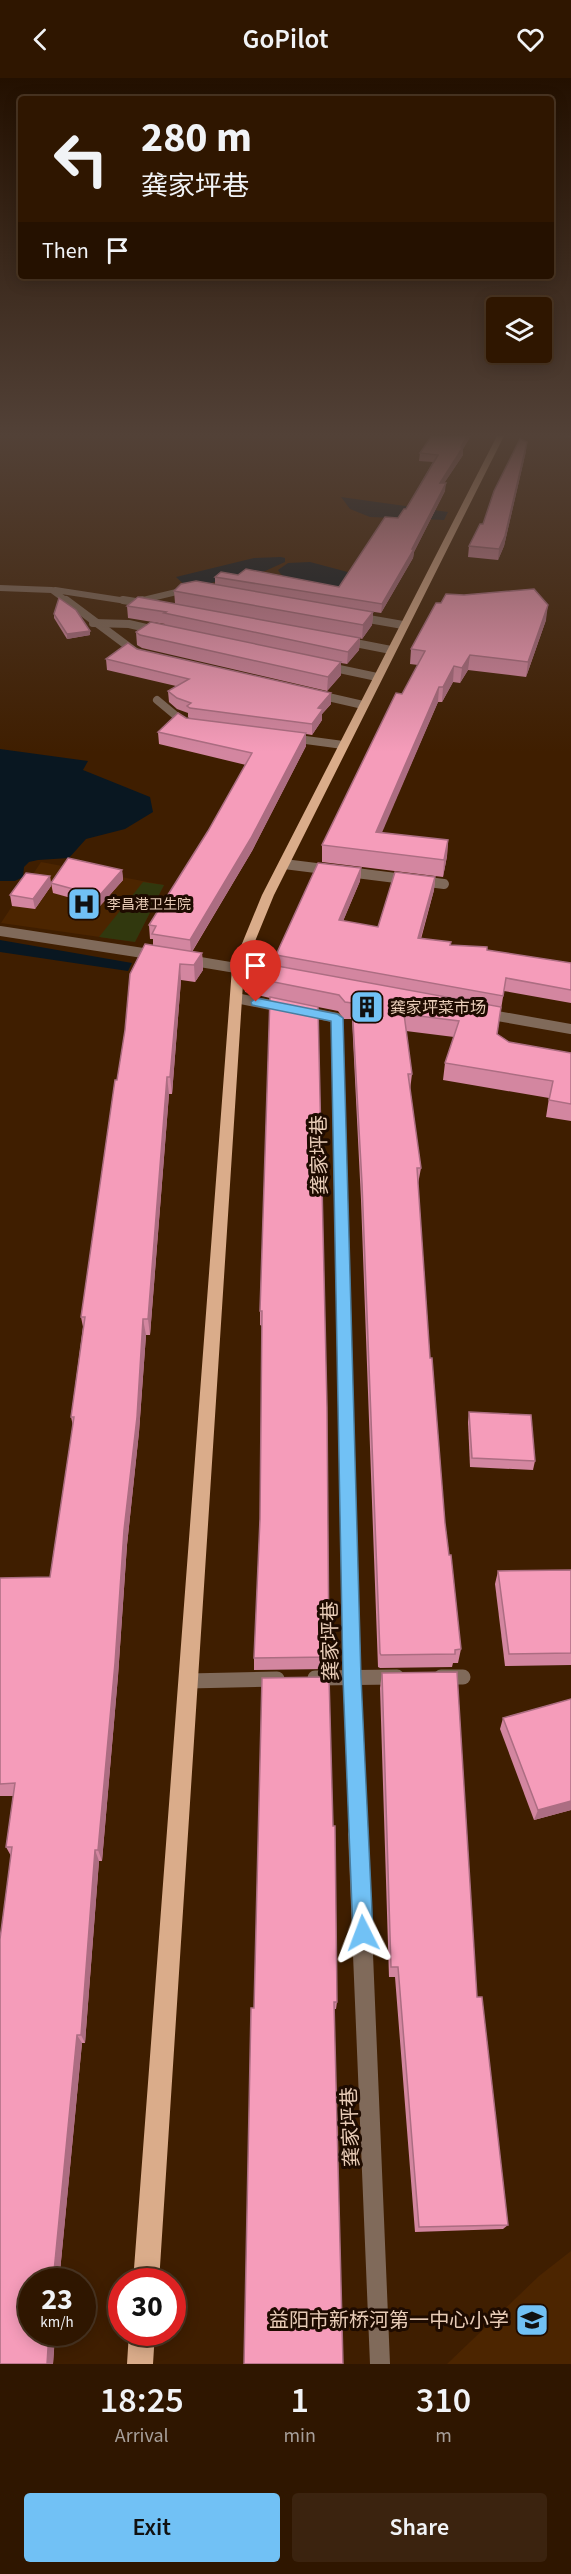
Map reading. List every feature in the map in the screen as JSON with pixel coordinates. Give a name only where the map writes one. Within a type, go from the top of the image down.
[{"type":"main road","points":[[147,2268],[238,968],[268,895],[448,539]]},
{"type":"main road","points":[[140,2364],[141,2346]]},
{"type":"street","points":[[0,588],[51,590],[157,605]]},
{"type":"street","points":[[135,602],[197,588]]},
{"type":"street","points":[[51,590],[139,654],[150,657]]},
{"type":"street","points":[[346,615],[403,625]]},
{"type":"street","points":[[93,622],[129,624],[163,632]]},
{"type":"street","points":[[332,639],[391,650]]},
{"type":"street","points":[[321,665],[377,677]]},
{"type":"street","points":[[307,692],[363,705]]},
{"type":"street","points":[[157,700],[188,725],[199,726]]},
{"type":"street","points":[[276,736],[343,745]]},
{"type":"street","points":[[284,864],[444,884]]},
{"type":"street","points":[[0,931],[261,972]]},
{"type":"street","name":"龚家坪巷","points":[[236,998],[337,1018],[352,1678],[380,2364]]},
{"type":"street","points":[[477,1012],[571,1029]]},
{"type":"street","points":[[188,1681],[407,1677]]},
{"type":"street","points":[[429,1677],[463,1677]]},
{"type":"shaded area","name":"李昌港卫生院","points":[[41,862],[164,885],[135,942],[1,923]]},
{"type":"shaded area","name":"益阳市新桥河第一中心小学","points":[[571,2251],[571,2364],[447,2364],[539,2276]]},
{"type":"green space","points":[[143,882],[164,885],[135,942],[99,937]]},
{"type":"water","points":[[254,558],[285,558],[285,562],[265,571],[188,588],[176,577]]},
{"type":"water","points":[[310,562],[359,575],[345,591],[298,583],[289,580],[278,570],[288,563]]},
{"type":"water","points":[[0,749],[88,761],[83,770],[150,797],[153,812],[125,829],[86,839],[69,858],[29,862],[24,867],[23,877],[15,881],[0,881]]},
{"type":"water","points":[[0,940],[132,963],[128,971],[0,952]]},
{"type":"building","points":[[371,539],[417,539],[412,549],[414,549],[382,604],[215,577],[221,572],[238,575],[246,569],[339,587]]},
{"type":"building","points":[[473,539],[504,539],[499,549],[469,546]]},
{"type":"building","points":[[196,581],[373,612],[363,625],[174,591],[181,584]]},
{"type":"building","points":[[534,589],[548,605],[528,662],[470,655],[462,668],[454,666],[443,687],[439,687],[376,832],[448,840],[444,860],[322,845],[396,693],[402,694],[425,651],[411,649],[436,603],[441,603],[446,594],[464,595]]},
{"type":"building","points":[[138,597],[360,638],[348,652],[164,613],[166,612],[127,606]]},
{"type":"building","points":[[59,598],[76,610],[90,631],[67,634],[54,614]]},
{"type":"building","points":[[151,622],[341,662],[328,677],[140,635],[136,632]]},
{"type":"building","points":[[128,643],[137,649],[331,693],[318,708],[323,709],[312,724],[190,708],[187,706],[191,703],[177,698],[168,691],[189,679],[106,659]]},
{"type":"building","points":[[178,713],[186,718],[306,733],[251,838],[190,940],[152,934],[156,926],[149,925],[208,831],[252,753],[158,732]]},
{"type":"building","points":[[68,858],[122,870],[99,896],[51,883]]},
{"type":"building","points":[[318,863],[361,868],[339,920],[378,927],[395,872],[435,877],[418,938],[451,942],[450,945],[487,947],[487,950],[571,963],[571,990],[506,978],[503,996],[276,955]]},
{"type":"building","points":[[26,873],[50,876],[33,899],[10,895]]},
{"type":"building","points":[[145,944],[202,953],[194,965],[180,964],[170,1077],[167,1077],[148,1319],[143,1319],[137,1417],[124,1530],[115,1663],[98,1850],[95,1850],[81,2035],[77,2035],[54,2268],[18,2268],[18,2346],[48,2346],[47,2364],[0,2364],[0,1939],[12,1847],[6,1847],[15,1783],[0,1784],[0,1578],[50,1577],[74,1417],[71,1417],[85,1317],[81,1317],[115,1080],[117,1080],[125,1030],[130,974]]},
{"type":"building","points":[[245,960],[501,1007],[497,1034],[509,1042],[571,1053],[571,1104],[549,1100],[553,1081],[445,1063],[459,1021],[404,1014],[412,1074],[408,1074],[421,1168],[417,1168],[430,1358],[432,1358],[445,1523],[449,1555],[451,1555],[461,1649],[455,1650],[455,1654],[381,1655],[380,1653],[362,1183],[352,1003],[345,1002],[339,995],[244,976]]},
{"type":"building","points":[[270,997],[318,1007],[327,1407],[329,1657],[254,1658],[260,1519],[262,1311],[260,1311]]},
{"type":"building","points":[[469,1412],[531,1415],[535,1461],[472,1458]]},
{"type":"building","points":[[571,1570],[571,1653],[509,1654],[498,1571]]},
{"type":"building","points":[[457,1672],[477,1997],[482,1997],[508,2225],[419,2227],[398,1967],[391,1967],[382,1673]]},
{"type":"building","points":[[329,1677],[333,1826],[335,1826],[337,2002],[334,2002],[343,2364],[244,2364],[251,2008],[254,2008],[262,1678]]},
{"type":"building","points":[[571,1699],[571,1801],[538,1810],[503,1718]]},
{"type":"place","name":"李昌港卫生院","points":[[84,904]]},
{"type":"place","name":"龚家坪菜市场","points":[[367,1007]]},
{"type":"place","name":"益阳市新桥河第一中心小学","points":[[532,2320]]},
{"type":"route","points":[[256,1002],[337,1018],[352,1678],[363,1933]]}]
